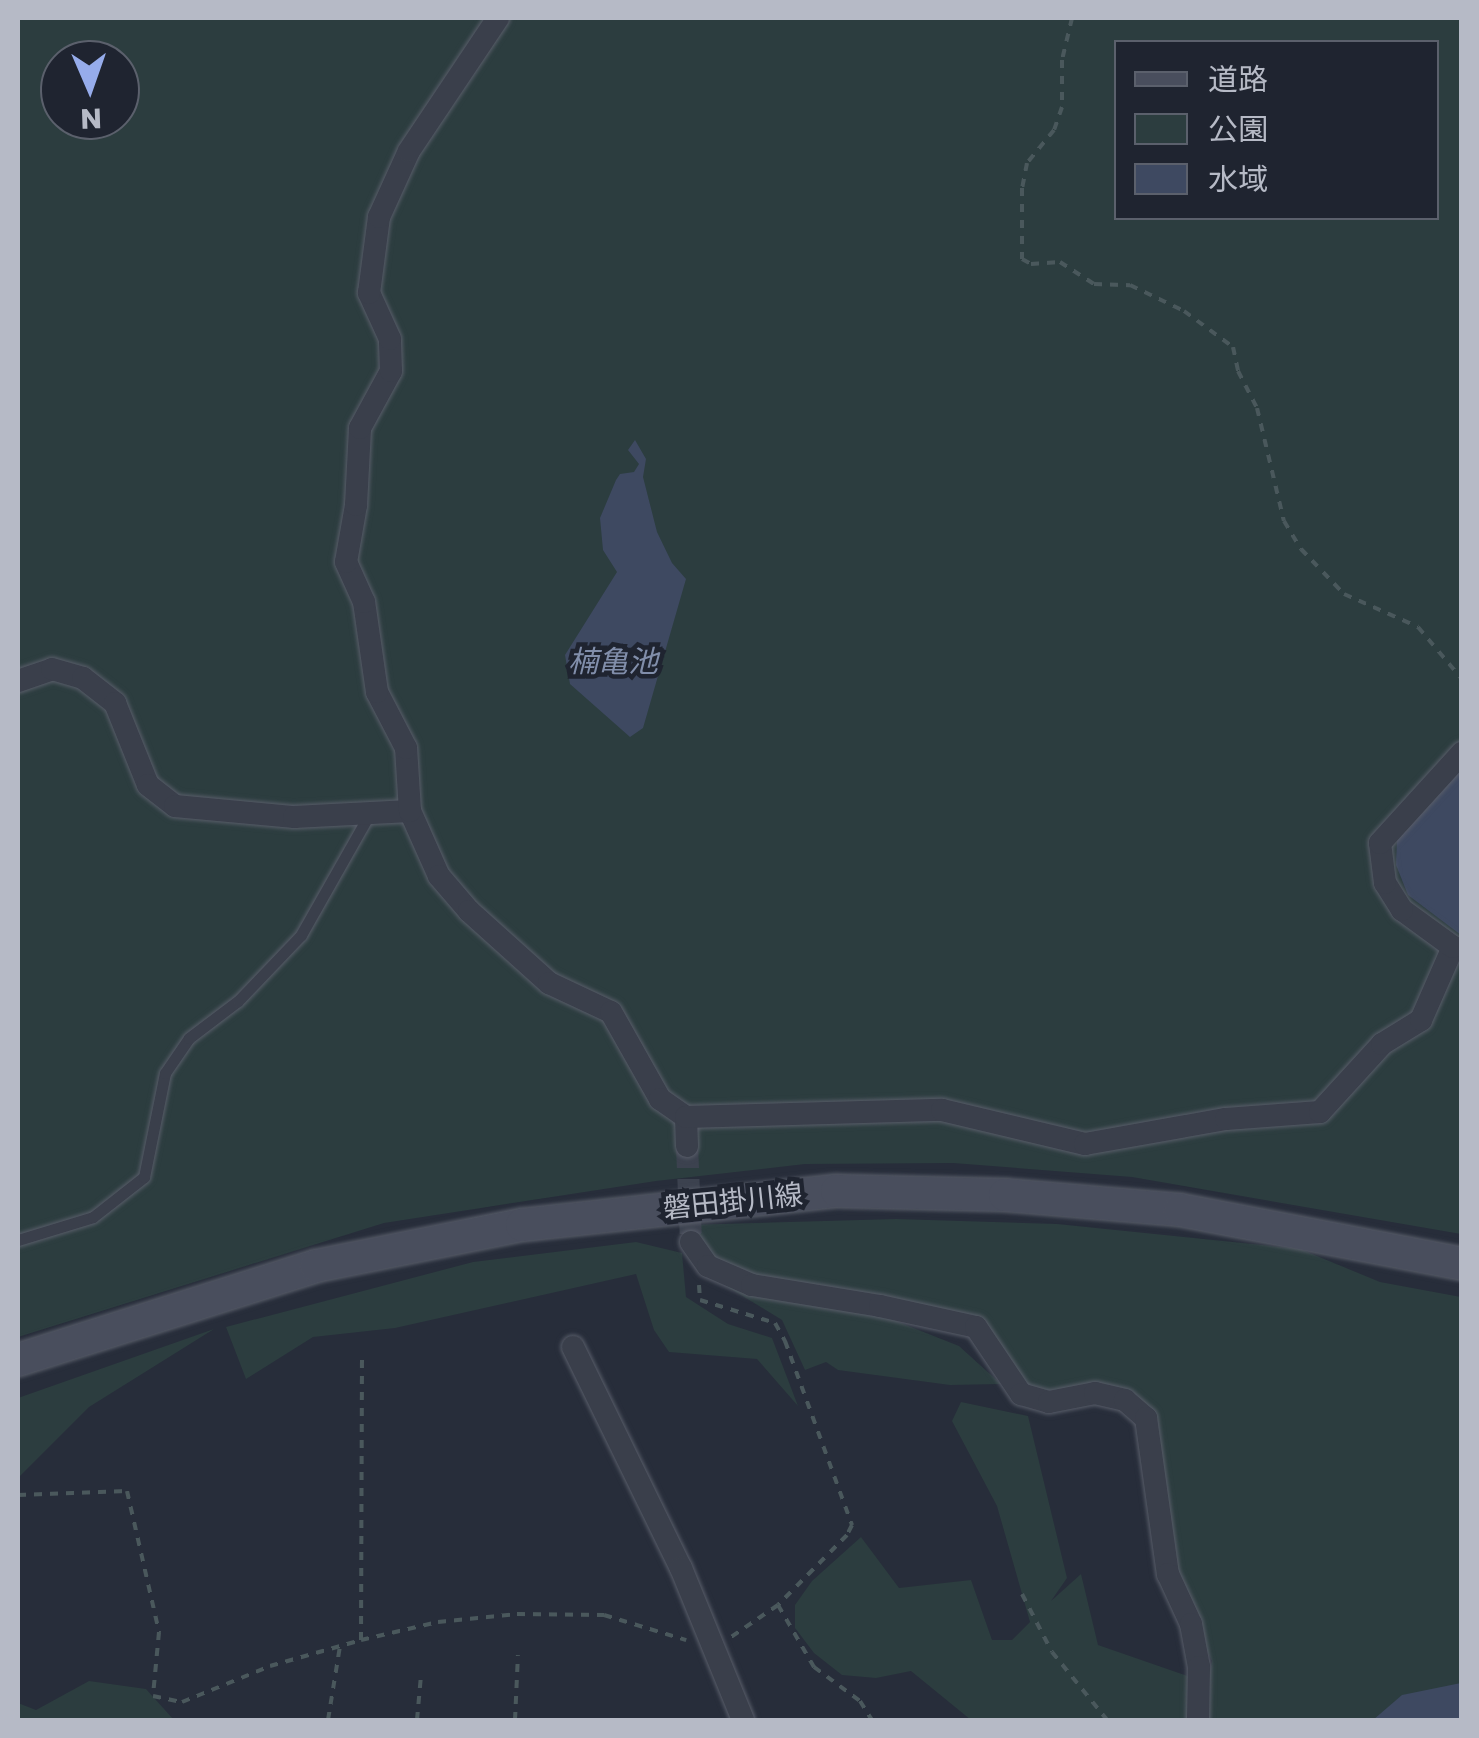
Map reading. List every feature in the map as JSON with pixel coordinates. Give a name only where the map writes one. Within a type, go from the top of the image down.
[{"type":"main road","name":"磐田掛川線","points":[[18,1360],[353,1258],[522,1224],[837,1191],[1005,1194],[1180,1210],[1462,1264]]},
{"type":"street","points":[[498,18],[409,151],[378,217],[369,294],[390,339],[391,370],[360,428],[356,505],[346,562],[364,602],[377,692],[406,748],[410,811],[440,876],[469,911],[549,984],[611,1012],[660,1098],[686,1117],[942,1110],[1085,1144],[1226,1119],[1320,1112],[1382,1044],[1421,1020],[1453,948],[1402,910],[1385,883],[1380,843],[1462,754]]},
{"type":"street","points":[[18,681],[52,669],[83,678],[116,703],[148,785],[175,806],[294,817],[410,811]]},
{"type":"street","points":[[686,1117],[688,1146]]},
{"type":"street","points":[[692,1244],[708,1266],[752,1285],[976,1327],[1020,1394],[1049,1402],[1095,1394],[1108,1396],[1125,1400],[1146,1418],[1157,1518],[1168,1574],[1191,1624],[1199,1667],[1198,1720]]},
{"type":"street","points":[[573,1347],[681,1568],[715,1649],[724,1682],[744,1720]]},
{"type":"lane","points":[[18,1240],[93,1217],[144,1177],[165,1073],[188,1038],[238,1001],[301,936],[371,811]]},
{"type":"path","points":[[1072,18],[1062,60],[1062,107],[1054,130],[1027,163],[1022,188],[1022,259],[1031,264],[1060,262],[1094,284],[1130,285],[1184,311],[1233,347],[1238,371],[1257,408],[1284,521],[1301,549],[1344,594],[1418,627],[1462,679]]},
{"type":"path","points":[[18,1495],[126,1492],[159,1632],[152,1696],[182,1702],[270,1666],[340,1646],[438,1622],[497,1616],[604,1615],[715,1649],[778,1604],[847,1536],[852,1525],[785,1340],[775,1323],[700,1300],[692,1244]]},
{"type":"path","points":[[362,1359],[362,1640]]},
{"type":"path","points":[[1022,1594],[1052,1652],[1107,1720]]},
{"type":"path","points":[[778,1604],[814,1668],[860,1701],[872,1720]]},
{"type":"path","points":[[328,1720],[340,1646]]},
{"type":"path","points":[[515,1720],[518,1655]]},
{"type":"path","points":[[418,1720],[421,1675]]},
{"type":"green space","points":[[18,18],[1461,18],[1461,1234],[1132,1177],[953,1163],[805,1164],[656,1181],[384,1223],[18,1337]]},
{"type":"green space","points":[[896,1219],[1057,1224],[1300,1249],[1380,1282],[1461,1297],[1461,1720],[1202,1720],[1212,1661],[1168,1574],[1146,1418],[1108,1396],[1021,1394],[976,1327],[708,1266],[687,1225]]},
{"type":"green space","points":[[636,1242],[682,1253],[686,1297],[728,1324],[772,1338],[798,1406],[757,1359],[669,1352],[654,1330],[636,1274],[395,1328],[313,1337],[246,1379],[226,1327],[473,1262]]},
{"type":"green space","points":[[726,1286],[868,1310],[959,1346],[1001,1384],[950,1385],[838,1370],[826,1362],[805,1370],[782,1320]]},
{"type":"green space","points":[[214,1329],[89,1407],[18,1478],[18,1398]]},
{"type":"green space","points":[[961,1402],[1028,1416],[1067,1578],[1051,1601],[1081,1574],[1098,1645],[1199,1680],[1198,1720],[971,1720],[911,1671],[876,1678],[842,1675],[814,1653],[795,1628],[795,1605],[812,1581],[861,1537],[899,1588],[971,1580],[992,1640],[1012,1640],[1030,1622],[997,1506],[952,1421]]},
{"type":"green space","points":[[89,1681],[146,1689],[174,1720],[18,1720],[18,1703],[36,1710]]},
{"type":"water","name":"楠亀池","points":[[635,440],[646,459],[643,477],[657,532],[672,563],[686,579],[643,728],[630,737],[570,684],[565,655],[617,572],[603,550],[600,518],[620,474],[634,472],[639,464],[628,450]]},
{"type":"water","points":[[1461,756],[1461,935],[1408,895],[1396,865],[1397,839]]},
{"type":"water","points":[[1461,1683],[1461,1720],[1373,1720],[1402,1695]]},
{"type":"tunnel","points":[[687,1146],[691,1242]]}]
